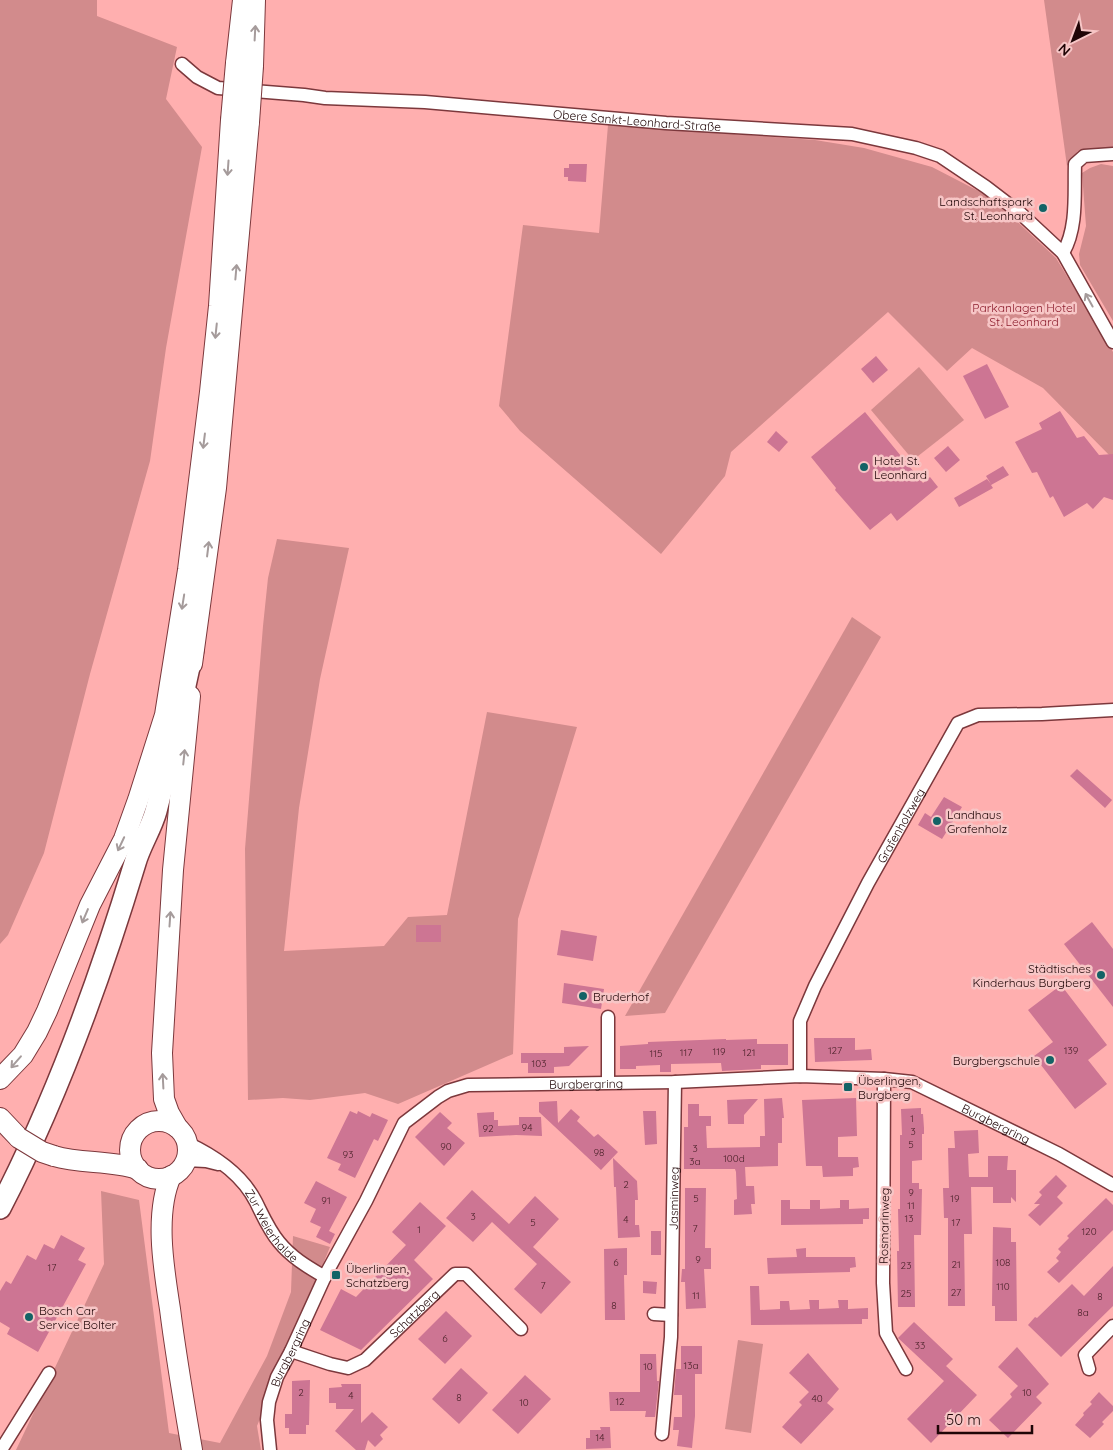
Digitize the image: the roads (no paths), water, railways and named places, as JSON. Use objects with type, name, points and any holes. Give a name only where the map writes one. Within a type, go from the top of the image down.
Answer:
[{"type":"highway","points":[[0,1208],[40,1125],[92,999],[136,861],[156,813],[193,649]]},
{"type":"highway","points":[[136,861],[143,812],[164,715]]},
{"type":"main road","points":[[0,1118],[10,1137],[54,1156],[85,1162],[114,1164],[157,1178],[171,1176],[180,1170],[183,1143],[168,1113],[164,1098],[162,1053],[173,870],[188,727],[193,649],[216,488],[244,64],[243,0]]},
{"type":"main road","points":[[244,64],[255,0]]},
{"type":"main road","points":[[0,1079],[23,1054],[37,1032],[47,1011],[87,913],[124,838],[138,800],[164,715],[188,570],[240,121]]},
{"type":"main road","points":[[183,1143],[165,1122],[151,1122],[139,1129],[132,1141],[131,1156],[144,1173],[157,1197],[162,1224],[164,1263],[172,1332],[192,1450]]},
{"type":"main road","points":[[85,1162],[132,1141]]},
{"type":"main road","points":[[162,1224],[166,1188],[171,1176]]},
{"type":"street","name":"Obere Sankt-Leonhard-Straße","points":[[182,64],[197,77],[218,88],[325,98],[425,102],[666,123],[852,134],[916,148],[940,156],[986,187],[1020,213],[1063,253],[1113,342]]},
{"type":"street","points":[[1063,253],[1070,241],[1073,225],[1075,164],[1084,156],[1113,154]]},
{"type":"street","name":"Grafenholzweg","points":[[800,1076],[800,1021],[815,986],[868,883],[958,723],[978,715],[1113,710]]},
{"type":"street","points":[[608,1017],[608,1082]]},
{"type":"street","name":"Burgbergring","points":[[270,1450],[267,1420],[269,1402],[277,1377],[325,1277],[366,1201],[404,1123],[425,1105],[448,1091],[468,1085],[675,1082],[800,1076],[912,1082],[1059,1154],[1113,1185]]},
{"type":"street","name":"Rosmarinweg","points":[[884,1079],[883,1283],[886,1333],[906,1369]]},
{"type":"street","name":"Jasminweg","points":[[662,1434],[671,1337],[675,1082]]},
{"type":"street","points":[[183,1143],[206,1161],[226,1166]]},
{"type":"street","name":"Zur Weierhalde","points":[[183,1143],[208,1153],[236,1175],[251,1193],[265,1222],[282,1246],[294,1258],[325,1277]]},
{"type":"street","name":"Schatzberg","points":[[291,1351],[348,1368],[365,1360],[455,1274],[466,1274],[521,1329]]},
{"type":"street","points":[[654,1314],[670,1315]]},
{"type":"street","points":[[1089,1369],[1085,1355],[1113,1326]]},
{"type":"street","points":[[1,1450],[48,1374]]},
{"type":"place","name":"Landschaftspark St. Leonhard","points":[[1043,208]]},
{"type":"place","name":"Hotel St. Leonhard","points":[[864,467]]},
{"type":"place","name":"Landhaus Grafenholz","points":[[937,821]]},
{"type":"place","name":"Städtisches Kinderhaus Burgberg","points":[[1101,975]]},
{"type":"place","name":"Bruderhof","points":[[583,996]]},
{"type":"place","name":"Burgbergschule","points":[[1050,1060]]},
{"type":"place","name":"Überlingen, Burgberg","points":[[848,1087]]},
{"type":"place","name":"Überlingen, Schatzberg","points":[[336,1275]]},
{"type":"place","name":"Bosch Car Service Bolter","points":[[29,1317]]},
{"type":"park label","name":"Parkanlagen Hotel St. Leonhard","points":[[1024,314]]}]
